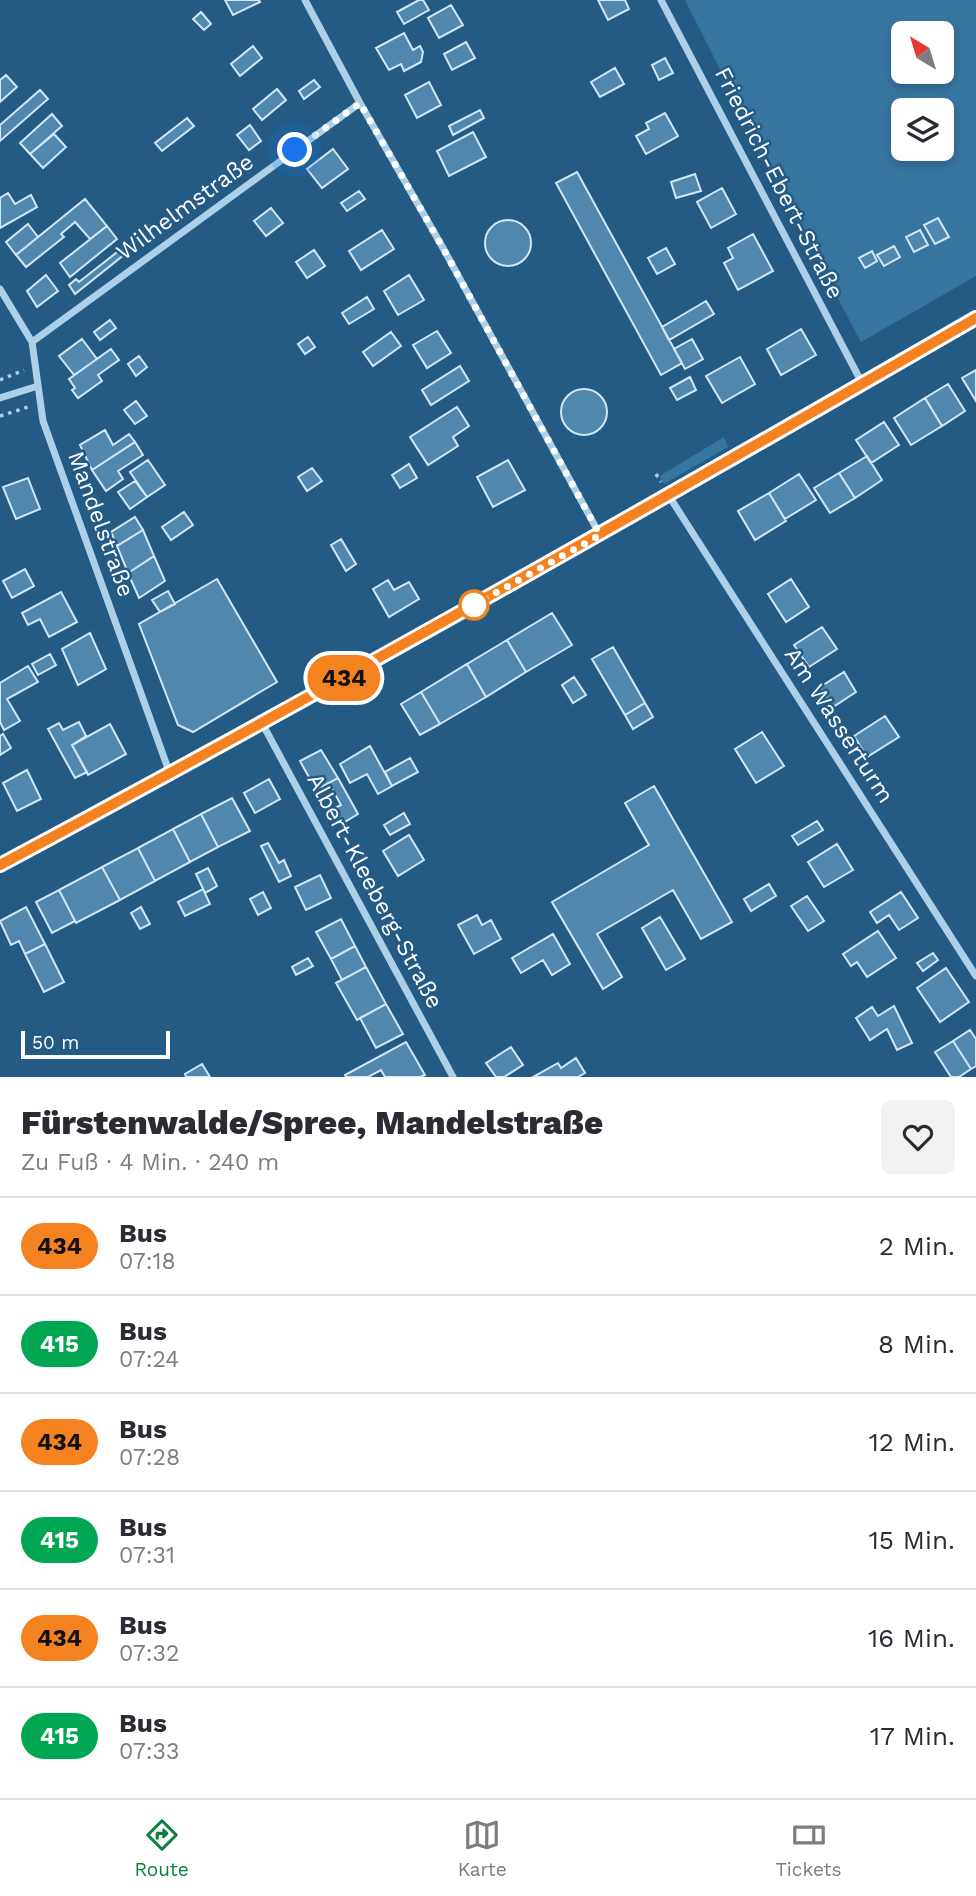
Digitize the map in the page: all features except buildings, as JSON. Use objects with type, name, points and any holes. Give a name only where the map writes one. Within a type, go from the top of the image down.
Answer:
[{"type":"street","points":[[305,0],[600,535]]},
{"type":"street","name":"Friedrich-Ebert-Straße","points":[[661,0],[862,383]]},
{"type":"street","name":"Wilhelmstraße","points":[[32,342],[360,103]]},
{"type":"street","name":"Mandelstraße","points":[[0,289],[32,342],[43,421],[170,774]]},
{"type":"street","points":[[0,865],[170,774],[600,535],[976,317]]},
{"type":"street","points":[[0,398],[38,386]]},
{"type":"street","name":"Am Wasserturm","points":[[669,496],[976,976]]},
{"type":"street","name":"Albert-Kleeberg-Straße","points":[[262,723],[453,1077]]},
{"type":"path","points":[[0,380],[35,366]]},
{"type":"path","points":[[0,416],[40,403]]},
{"type":"shaded area","points":[[685,0],[976,0],[976,276],[861,342]]},
{"type":"shaded area","points":[[724,437],[728,447],[664,484],[660,477],[663,474]]},
{"type":"bus line","name":"434","points":[[0,865],[192,762],[646,509],[976,318]]},
{"type":"route","points":[[295,150],[360,103],[443,248],[600,535],[474,605]]}]
